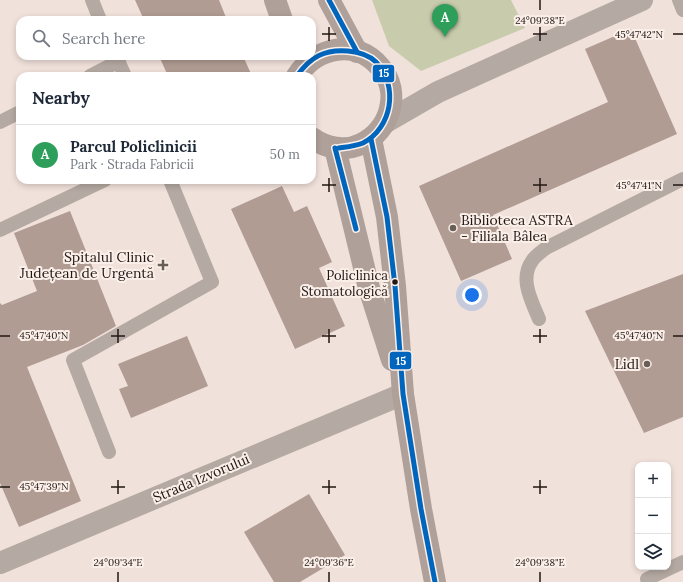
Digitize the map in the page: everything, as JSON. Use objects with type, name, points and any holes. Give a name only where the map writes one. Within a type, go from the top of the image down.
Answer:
[{"type":"main road","points":[[275,0],[281,16]]},
{"type":"main road","points":[[329,0],[357,52]]},
{"type":"main road","points":[[316,56],[330,51],[344,49],[357,52],[370,58],[380,67],[388,79],[391,92],[391,108],[386,122],[371,139],[360,145],[348,148],[335,148],[320,144],[316,141]]},
{"type":"main road","points":[[293,60],[296,72]]},
{"type":"main road","points":[[300,72],[305,64],[310,60]]},
{"type":"main road","points":[[371,139],[387,217],[395,286],[403,394],[421,509],[435,582]]},
{"type":"main road","points":[[335,148],[369,288],[403,394]]},
{"type":"street","points":[[386,122],[438,92],[642,0]]},
{"type":"street","points":[[391,92],[438,92]]},
{"type":"street","name":"Strada Izvorului","points":[[0,563],[403,394]]},
{"type":"lane","points":[[92,0],[98,16]]},
{"type":"lane","points":[[679,0],[683,10]]},
{"type":"lane","points":[[97,72],[116,60]]},
{"type":"lane","points":[[118,60],[123,72]]},
{"type":"lane","points":[[0,122],[16,114]]},
{"type":"lane","points":[[539,319],[529,294],[526,279],[531,262],[546,248],[683,179]]},
{"type":"lane","points":[[0,230],[97,184]]},
{"type":"lane","points":[[109,452],[73,360],[212,282],[172,184]]},
{"type":"lane","points":[[647,579],[683,562]]},
{"type":"green space","points":[[372,0],[511,0],[525,28],[421,71],[389,46]]},
{"type":"building","points":[[135,0],[219,0],[225,16],[142,16]]},
{"type":"building","points":[[631,29],[677,134],[493,215],[512,259],[461,281],[419,186],[608,102],[585,49]]},
{"type":"building","points":[[161,60],[245,60],[250,72],[166,72]]},
{"type":"building","points":[[282,186],[294,212],[307,206],[332,262],[319,268],[345,326],[295,349],[231,209]]},
{"type":"building","points":[[70,211],[116,326],[83,345],[27,367],[81,501],[19,527],[0,483],[0,303],[2,305],[37,291],[14,233]]},
{"type":"building","name":"Lidl","points":[[683,274],[683,417],[644,433],[585,311]]},
{"type":"building","points":[[187,336],[208,386],[131,418],[119,389],[128,386],[118,364]]},
{"type":"building","points":[[309,494],[345,555],[300,582],[274,582],[244,532]]},
{"type":"transit line","name":"15","points":[[329,0],[357,52]]},
{"type":"transit line","name":"15","points":[[316,58],[332,51],[356,52],[367,56],[376,62],[388,83],[390,94],[389,106],[386,117],[380,127],[373,136],[363,143],[339,148]]},
{"type":"transit line","name":"15","points":[[300,72],[312,60]]},
{"type":"transit line","name":"15","points":[[371,139],[387,217],[395,286],[403,394],[421,509],[435,582]]},
{"type":"transit line","name":"15","points":[[335,148],[356,229]]},
{"type":"place","name":"Parcul Policlinicii","points":[[445,37]]},
{"type":"place","name":"Biblioteca ASTRA - Filiala Bâlea","points":[[453,228]]},
{"type":"place","name":"Spitalul Clinic Județean de Urgentă","points":[[163,265]]},
{"type":"place","name":"Policlinica Stomatologică","points":[[395,282]]},
{"type":"place","name":"Lidl","points":[[647,364]]}]
